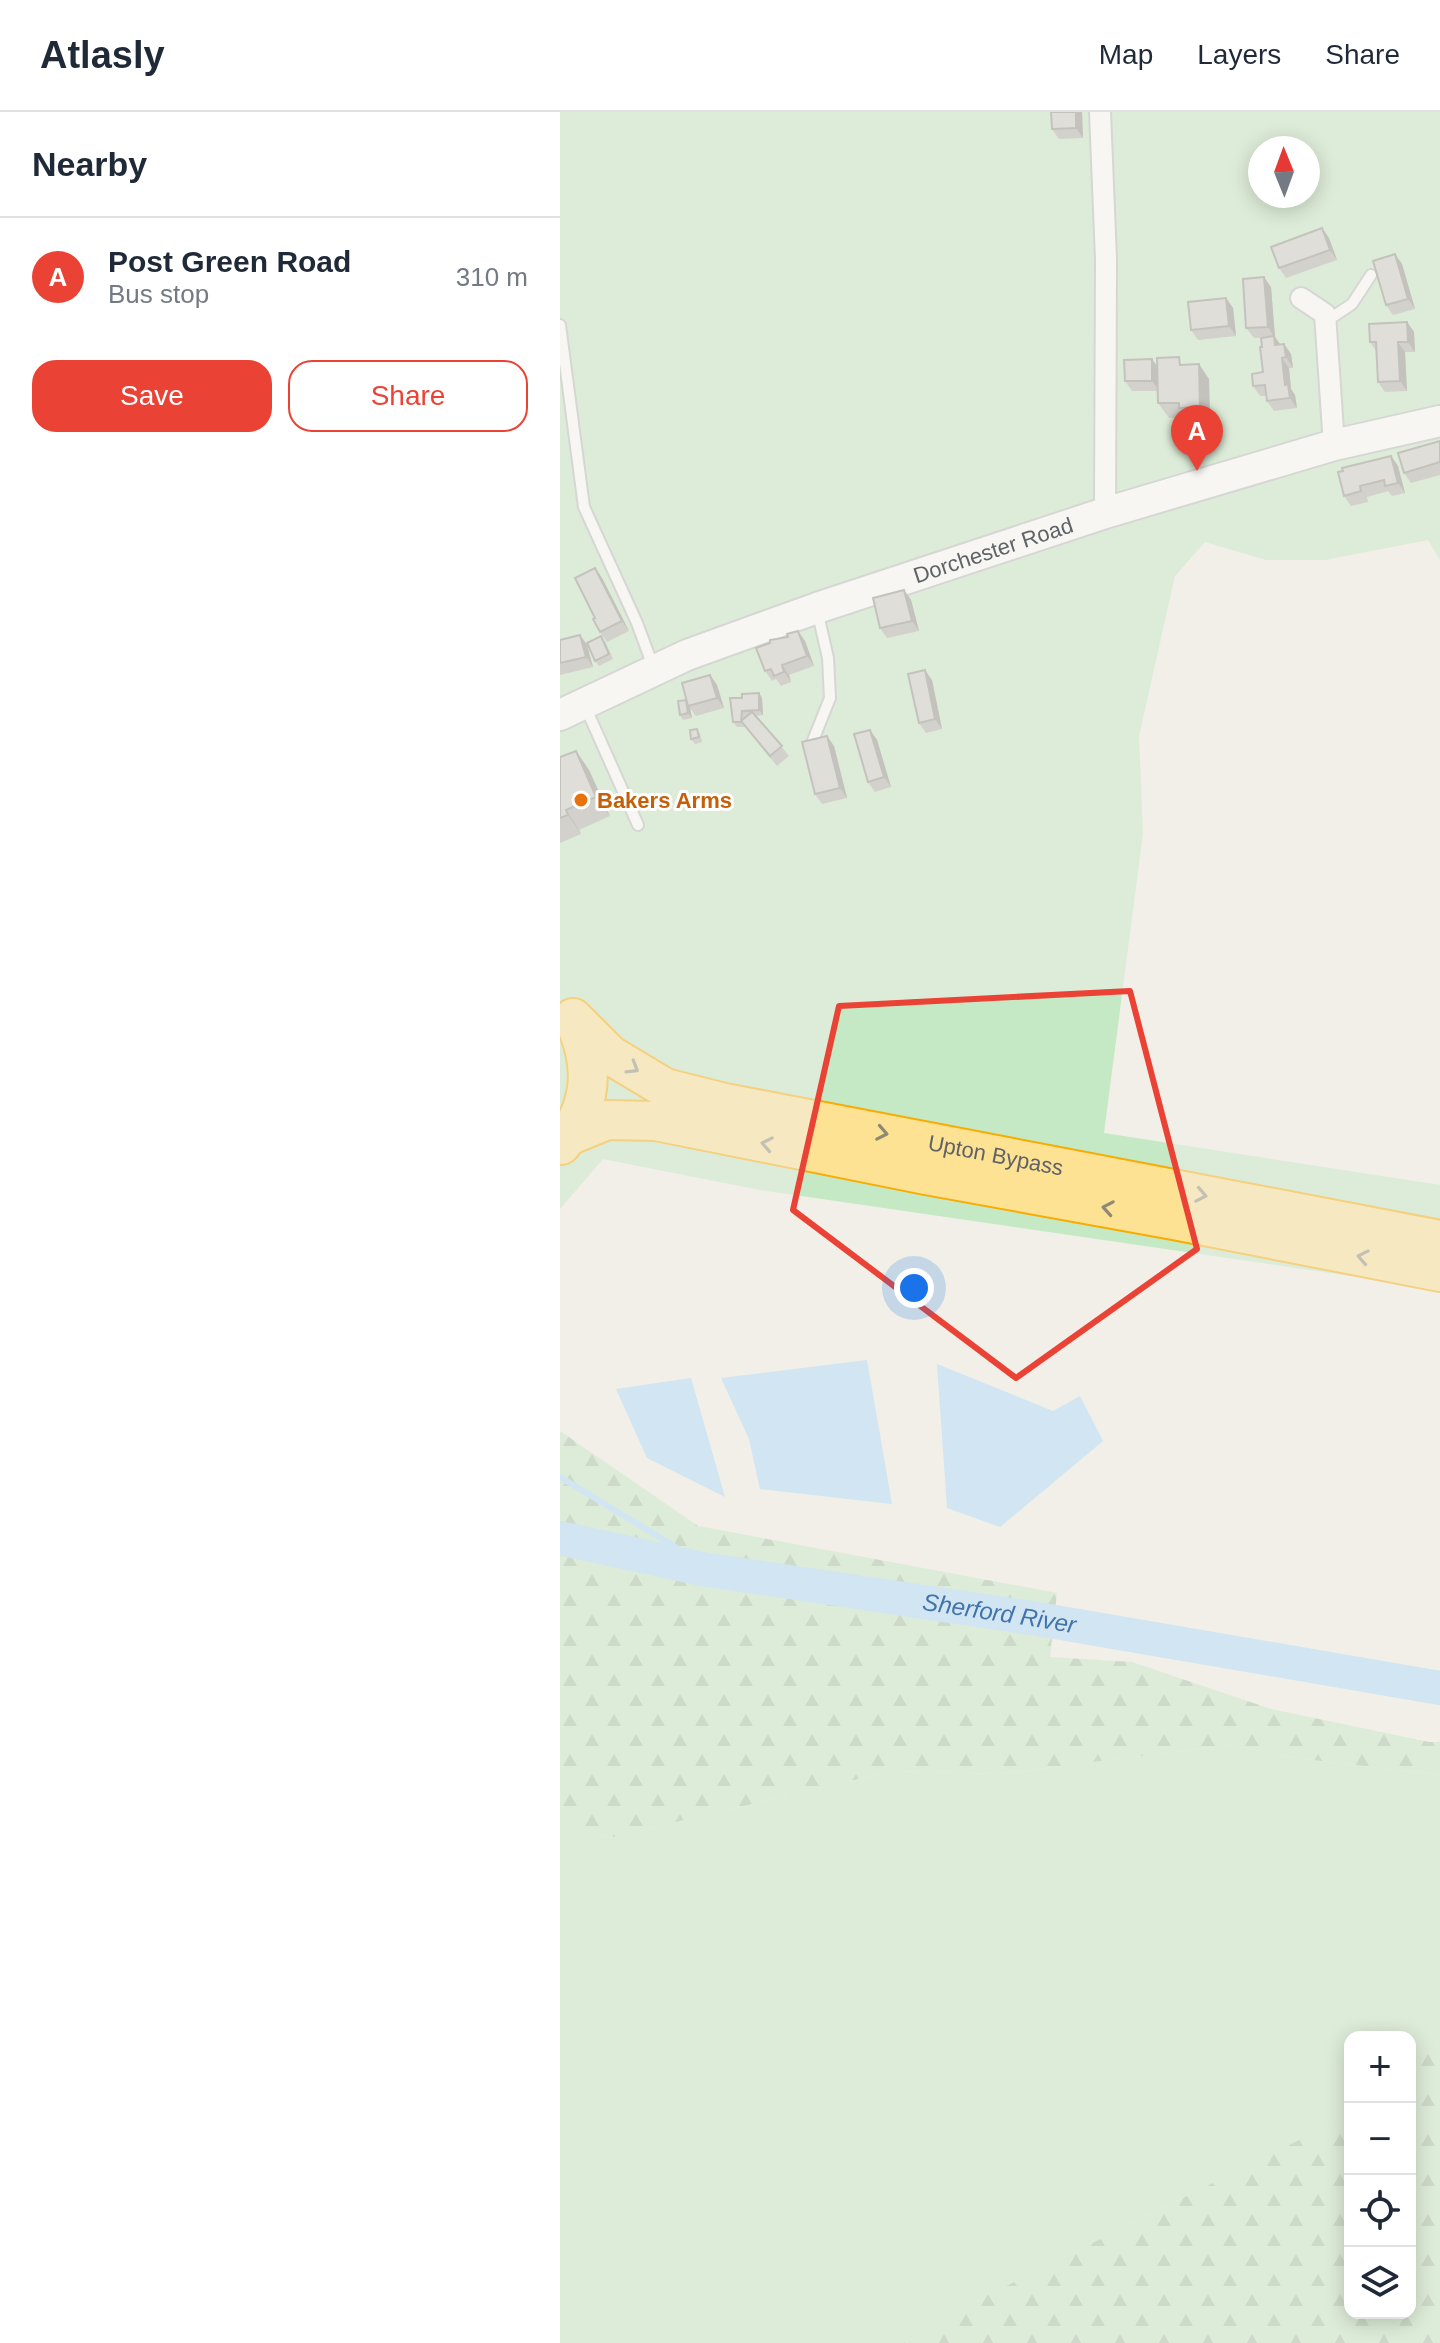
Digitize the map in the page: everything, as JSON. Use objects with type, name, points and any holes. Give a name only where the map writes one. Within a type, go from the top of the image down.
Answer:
[{"type":"highway","points":[[564,1141],[584,1103],[588,1066],[584,1041],[566,1010]]},
{"type":"highway","name":"Upton Bypass","points":[[566,1010],[610,1055],[665,1088],[725,1103],[1440,1240]]},
{"type":"highway","name":"Upton Bypass","points":[[564,1141],[607,1120],[656,1121],[911,1173],[1440,1272]]},
{"type":"main road","name":"Dorchester Road","points":[[572,710],[687,655],[817,608],[1105,513],[1334,445],[1440,421]]},
{"type":"street","points":[[1100,112],[1106,259],[1105,513]]},
{"type":"street","points":[[1301,298],[1325,314],[1334,445]]},
{"type":"lane","points":[[1325,322],[1352,304],[1371,275]]},
{"type":"lane","points":[[560,325],[584,507],[656,671]]},
{"type":"lane","points":[[812,743],[830,698],[828,658],[817,608]]},
{"type":"lane","points":[[572,710],[638,825]]},
{"type":"highlighted area","points":[[1130,991],[1197,1249],[1016,1378],[793,1210],[839,1006]]},
{"type":"green space","points":[[560,112],[1440,112],[1440,560],[1428,540],[1325,560],[1266,560],[1205,542],[1175,576],[1139,736],[1143,833],[1104,1133],[1440,1185],[1440,1289],[760,1190],[603,1159],[560,1209]]},
{"type":"green space","points":[[560,1431],[698,1526],[1057,1593],[1050,1657],[1132,1662],[1271,1709],[1440,1742],[1440,1775],[1296,1758],[1229,1745],[997,1774],[892,1771],[609,1838],[560,1823]]},
{"type":"green space","points":[[1229,1745],[1296,1758],[1440,1775],[1440,2044],[1416,2062],[1416,2031],[1344,2031],[1344,2112],[1319,2130],[980,2299],[903,2343],[560,2343],[560,1823],[609,1838],[892,1771],[997,1774]]},
{"type":"green space","points":[[1440,2044],[1440,2343],[903,2343],[980,2299],[1319,2130],[1344,2112],[1344,2319],[1416,2319],[1416,2062]]},
{"type":"water","points":[[867,1360],[892,1504],[760,1489],[749,1439],[721,1378]]},
{"type":"water","points":[[937,1364],[1053,1411],[1080,1396],[1103,1441],[1000,1527],[947,1508]]},
{"type":"water","points":[[691,1378],[725,1497],[647,1458],[616,1389]]},
{"type":"building","points":[[1051,112],[1076,112],[1076,128],[1052,129]]},
{"type":"building","points":[[1322,228],[1330,250],[1279,268],[1271,247]]},
{"type":"building","points":[[1395,254],[1408,299],[1386,305],[1373,261]]},
{"type":"building","points":[[1264,277],[1268,327],[1246,328],[1243,279]]},
{"type":"building","points":[[1226,298],[1229,326],[1191,330],[1188,302]]},
{"type":"building","points":[[1407,322],[1408,342],[1398,342],[1400,381],[1378,382],[1376,342],[1370,342],[1369,324]]},
{"type":"building","points":[[1274,336],[1275,345],[1284,344],[1285,385],[1288,384],[1290,398],[1267,401],[1265,385],[1253,386],[1252,374],[1263,372],[1261,338]]},
{"type":"building","points":[[1179,357],[1180,365],[1199,364],[1200,407],[1179,408],[1179,403],[1158,403],[1157,358]]},
{"type":"building","points":[[1152,359],[1152,381],[1125,381],[1124,360]]},
{"type":"building","points":[[1440,441],[1440,462],[1404,473],[1398,453]]},
{"type":"building","points":[[1391,456],[1398,483],[1385,486],[1384,480],[1360,486],[1361,491],[1344,496],[1338,472],[1343,471],[1342,468]]},
{"type":"building","points":[[595,568],[622,621],[600,632],[575,578]]},
{"type":"building","points":[[904,590],[912,621],[880,628],[873,598]]},
{"type":"building","points":[[798,631],[807,656],[782,665],[784,672],[774,676],[771,669],[765,671],[756,648]]},
{"type":"building","points":[[580,635],[586,657],[560,663],[560,640]]},
{"type":"building","points":[[601,636],[609,654],[595,661],[587,643]]},
{"type":"building","points":[[925,670],[935,719],[919,723],[908,674]]},
{"type":"building","points":[[710,675],[717,698],[688,706],[682,683]]},
{"type":"building","points":[[759,693],[759,710],[742,711],[741,722],[733,722],[730,698]]},
{"type":"building","points":[[686,700],[688,713],[680,715],[678,701]]},
{"type":"building","points":[[752,712],[782,746],[770,756],[741,721]]},
{"type":"building","points":[[697,729],[699,737],[691,739],[690,730]]},
{"type":"building","points":[[870,730],[884,777],[868,782],[854,734]]},
{"type":"building","points":[[827,736],[840,788],[815,794],[802,742]]},
{"type":"building","points":[[576,751],[596,797],[566,810],[568,815],[560,818],[560,757]]},
{"type":"waterway","points":[[560,1477],[674,1546],[702,1569]]},
{"type":"waterway","name":"Sherford River","points":[[560,1538],[702,1569],[1038,1619],[1440,1688]]},
{"type":"place","name":"Post Green Road","points":[[1197,471]]},
{"type":"place","name":"Bakers Arms","points":[[581,800]]}]
